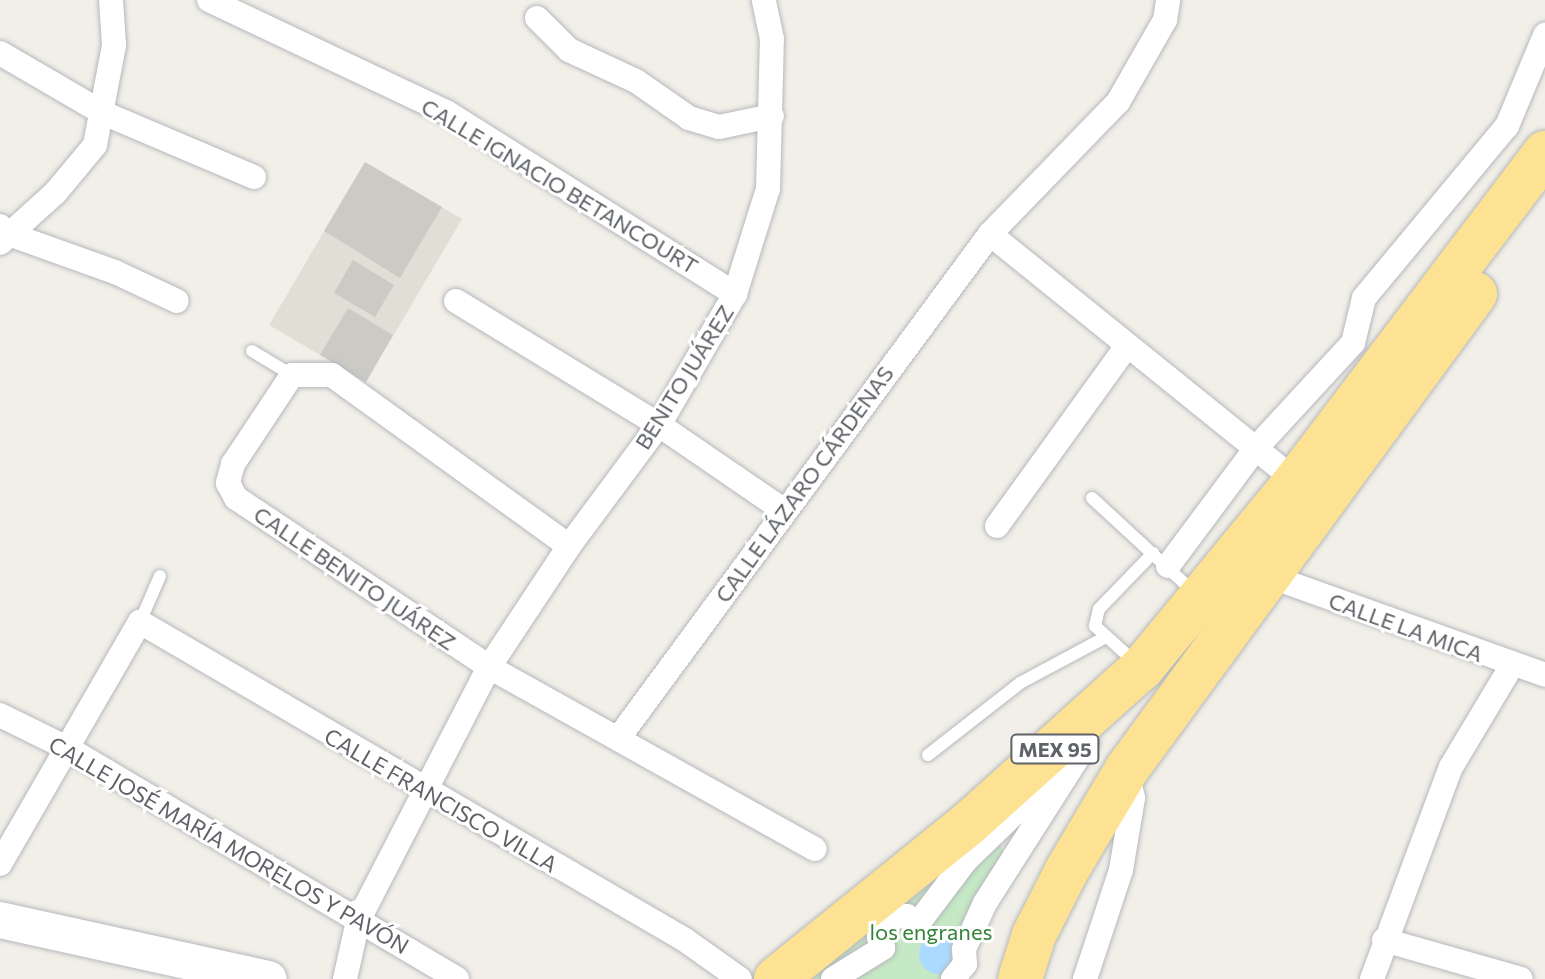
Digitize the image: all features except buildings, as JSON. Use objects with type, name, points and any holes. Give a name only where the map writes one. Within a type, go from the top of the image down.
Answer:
[{"type":"highway","name":"MEX 95","points":[[776,979],[968,824],[1142,668],[1296,481],[1545,153]]},
{"type":"highway","name":"MEX 95","points":[[1020,979],[1040,922],[1127,769],[1545,199]]},
{"type":"street","points":[[2,234],[56,192],[95,145],[114,45],[111,0]]},
{"type":"street","name":"CALLE IGNACIO BETANCOURT","points":[[209,0],[446,112],[735,294]]},
{"type":"street","name":"BENITO JUÁREZ","points":[[345,979],[358,921],[489,667],[569,546],[659,425],[735,294],[768,189],[772,39],[764,0]]},
{"type":"street","name":"CALLE LÁZARO CÁRDENAS","points":[[620,736],[783,510],[990,234],[1118,102],[1165,20],[1168,0]]},
{"type":"street","points":[[537,18],[569,50],[636,81],[689,118],[719,127],[772,116]]},
{"type":"street","points":[[1160,560],[1256,448],[1353,343],[1364,298],[1507,126],[1545,35]]},
{"type":"street","points":[[0,53],[103,113],[254,177]]},
{"type":"street","points":[[2,234],[115,272],[177,301]]},
{"type":"street","points":[[990,234],[1296,481]]},
{"type":"street","points":[[456,301],[659,425],[783,510]]},
{"type":"street","points":[[997,526],[1127,346]]},
{"type":"street","points":[[292,375],[332,375],[360,391],[569,546]]},
{"type":"street","name":"CALLE BENITO JUÁREZ","points":[[292,375],[233,464],[228,483],[236,498],[489,667]]},
{"type":"street","name":"CALLE LA MICA","points":[[1269,576],[1545,675]]},
{"type":"street","points":[[0,864],[140,622]]},
{"type":"street","name":"CALLE FRANCISCO VILLA","points":[[140,622],[426,793],[685,940],[740,979]]},
{"type":"street","points":[[1372,979],[1451,767],[1512,665]]},
{"type":"street","points":[[489,667],[620,736],[815,849]]},
{"type":"street","name":"CALLE JOSÉ MARÍA MORELOS Y PAVÓN","points":[[0,715],[67,748],[457,979]]},
{"type":"street","points":[[833,979],[883,948],[879,937],[892,917],[907,916],[917,925],[966,860],[1087,743],[985,903],[964,949],[965,964],[953,979]]},
{"type":"street","points":[[1085,979],[1121,870],[1133,798],[1127,769]]},
{"type":"street","points":[[0,920],[269,979]]},
{"type":"street","points":[[1384,940],[1521,979]]},
{"type":"lane","points":[[252,351],[292,375]]},
{"type":"lane","points":[[1092,498],[1201,599]]},
{"type":"lane","points":[[1142,668],[1104,638],[1095,626],[1099,609],[1160,560]]},
{"type":"lane","points":[[140,622],[160,576]]},
{"type":"lane","points":[[928,755],[1020,683],[1104,638]]},
{"type":"shaded area","points":[[365,162],[462,219],[366,382],[269,325]]},
{"type":"green space","name":"los engranes","points":[[1000,844],[1010,869],[966,979],[788,979],[963,847]]},
{"type":"water","points":[[939,934],[953,940],[959,954],[953,968],[939,974],[925,968],[919,954],[925,940]]}]
